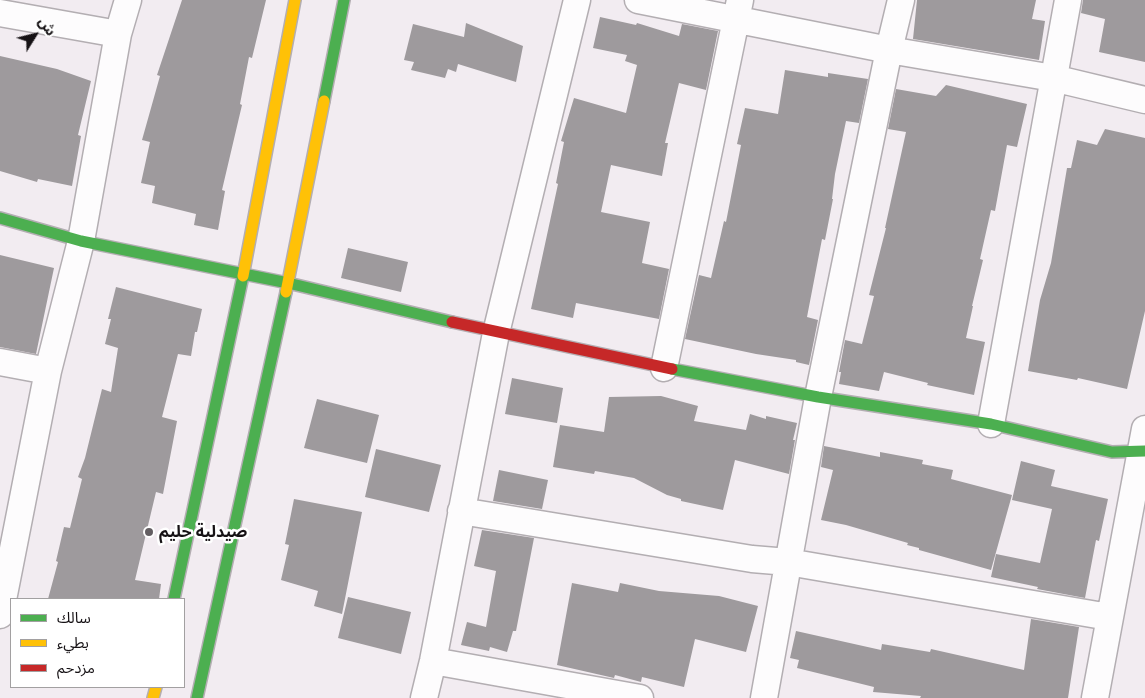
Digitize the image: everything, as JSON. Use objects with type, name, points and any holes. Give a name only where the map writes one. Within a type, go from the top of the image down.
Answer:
[{"type":"street","points":[[0,615],[48,371],[81,241],[118,34],[128,0]]},
{"type":"street","points":[[174,598],[244,274],[295,0]]},
{"type":"street","points":[[198,698],[288,283],[344,0]]},
{"type":"street","points":[[424,698],[496,333],[577,0]]},
{"type":"street","points":[[638,0],[738,10],[889,50],[1054,78],[1145,100]]},
{"type":"street","points":[[764,698],[818,397],[889,50],[901,0]]},
{"type":"street","points":[[991,424],[1068,0]]},
{"type":"street","points":[[664,368],[738,10]]},
{"type":"street","points":[[0,13],[118,34]]},
{"type":"street","points":[[0,218],[81,241],[288,283],[496,333],[664,368],[818,397],[991,424],[1112,452],[1143,444],[1095,698]]},
{"type":"street","points":[[0,362],[48,371]]},
{"type":"street","points":[[461,511],[752,559],[788,562],[1109,617]]},
{"type":"street","points":[[433,660],[640,698]]},
{"type":"building","points":[[182,0],[266,0],[252,58],[249,57],[240,104],[242,105],[222,190],[225,191],[218,230],[194,225],[196,214],[152,203],[155,186],[141,183],[150,142],[142,140],[160,76],[157,75]]},
{"type":"building","points":[[917,0],[1036,0],[1032,19],[1045,21],[1039,60],[913,39]]},
{"type":"building","points":[[1083,0],[1145,0],[1145,62],[1099,52],[1105,19],[1081,13]]},
{"type":"building","points":[[600,17],[636,25],[637,23],[679,36],[682,24],[718,31],[706,90],[679,83],[665,143],[668,143],[662,176],[611,165],[601,212],[650,222],[642,263],[669,269],[659,319],[576,303],[573,318],[531,309],[558,184],[556,183],[564,142],[561,141],[574,98],[626,113],[637,65],[625,61],[627,55],[593,48]]},
{"type":"building","points":[[466,23],[523,46],[516,82],[458,64],[456,72],[448,69],[445,78],[411,70],[414,62],[404,60],[413,24],[464,37]]},
{"type":"building","points":[[0,56],[57,69],[91,81],[78,135],[81,136],[72,186],[38,179],[37,182],[0,171]]},
{"type":"building","points":[[785,70],[828,77],[828,73],[868,79],[859,123],[846,121],[835,174],[833,199],[825,240],[822,239],[807,317],[818,320],[809,365],[796,362],[796,360],[756,354],[685,339],[699,275],[711,278],[724,221],[726,222],[741,145],[737,144],[745,108],[778,114]]},
{"type":"building","points":[[946,85],[1027,104],[1017,147],[1007,145],[995,211],[991,210],[980,259],[983,260],[966,338],[985,342],[974,395],[927,385],[928,383],[884,372],[879,391],[839,384],[841,372],[839,372],[845,340],[862,344],[874,296],[869,295],[886,228],[906,132],[888,129],[896,89],[936,96]]},
{"type":"building","points":[[1105,129],[1145,138],[1145,311],[1127,389],[1078,378],[1077,380],[1028,371],[1040,300],[1051,263],[1067,168],[1071,168],[1077,140],[1097,145]]},
{"type":"building","points":[[348,248],[408,262],[401,292],[341,278]]},
{"type":"building","points":[[0,255],[54,268],[36,354],[0,347]]},
{"type":"building","points":[[116,287],[202,309],[197,332],[195,332],[191,356],[178,354],[162,417],[177,421],[163,494],[156,492],[135,580],[161,584],[159,598],[48,598],[58,562],[56,561],[64,527],[70,528],[82,479],[78,477],[85,458],[102,389],[111,392],[118,348],[105,344],[111,319],[108,319]]},
{"type":"building","points":[[512,378],[563,388],[557,423],[505,414]]},
{"type":"building","points":[[661,396],[698,406],[694,421],[746,430],[750,414],[766,419],[766,416],[797,423],[789,474],[735,460],[723,510],[681,501],[681,499],[667,495],[634,478],[595,471],[594,474],[553,467],[560,425],[604,432],[609,397]]},
{"type":"building","points":[[317,399],[379,415],[367,463],[304,448]]},
{"type":"building","points":[[824,446],[880,457],[880,452],[923,460],[922,464],[953,470],[951,479],[1012,495],[991,570],[919,550],[919,548],[907,545],[908,543],[846,525],[821,520],[833,470],[821,467]]},
{"type":"building","points":[[376,449],[441,465],[429,512],[365,497]]},
{"type":"building","points":[[1021,461],[1055,470],[1051,486],[1108,499],[1099,541],[1096,540],[1085,598],[1037,589],[1038,587],[991,577],[996,554],[1040,563],[1052,509],[1012,500]]},
{"type":"building","points":[[499,470],[548,480],[542,509],[493,501]]},
{"type":"building","points":[[294,499],[362,512],[342,614],[314,606],[318,591],[281,580],[289,545],[285,544]]},
{"type":"building","points":[[482,530],[534,538],[516,631],[513,631],[507,652],[490,647],[489,651],[461,645],[467,622],[486,627],[496,571],[474,566]]},
{"type":"building","points":[[572,583],[618,592],[620,583],[659,591],[719,596],[758,606],[746,652],[695,639],[684,687],[642,677],[641,682],[615,675],[614,678],[557,665]]},
{"type":"building","points":[[348,597],[411,612],[401,654],[338,638]]},
{"type":"building","points":[[1031,619],[1079,627],[1068,698],[920,698],[921,696],[873,692],[874,687],[797,668],[799,660],[790,658],[796,631],[881,650],[882,644],[930,652],[931,649],[1024,670]]},
{"type":"traffic: fast","points":[[324,101],[344,0]]},
{"type":"traffic: fast","points":[[0,218],[81,241],[288,283],[452,322]]},
{"type":"traffic: fast","points":[[174,598],[243,276]]},
{"type":"traffic: fast","points":[[197,698],[286,292]]},
{"type":"traffic: fast","points":[[672,369],[818,397],[991,424],[1112,452],[1145,451]]},
{"type":"traffic: slow","points":[[243,276],[295,0]]},
{"type":"traffic: slow","points":[[286,292],[324,101]]},
{"type":"traffic: slow","points":[[153,698],[156,688]]},
{"type":"traffic: jam","points":[[452,322],[672,369]]},
{"type":"place","name":"صيدلية حليم","points":[[149,532]]}]
